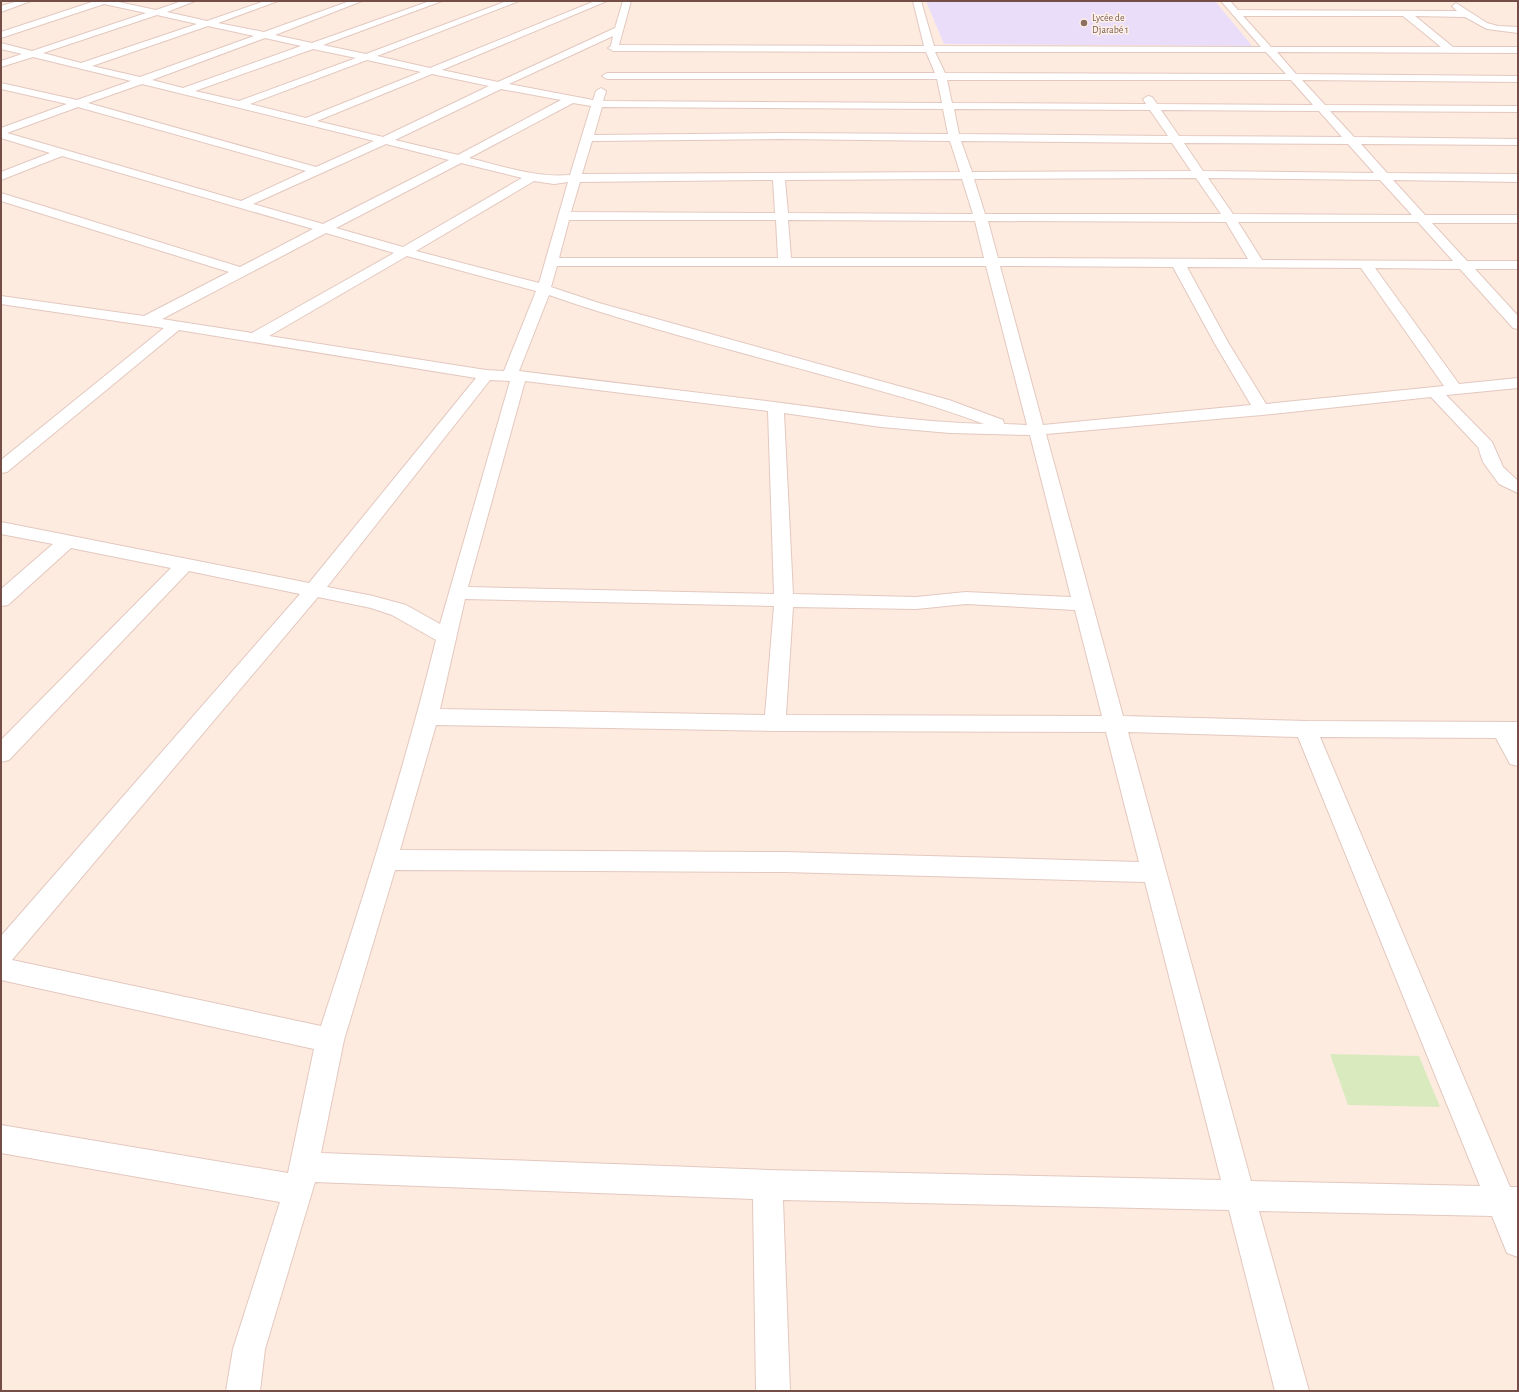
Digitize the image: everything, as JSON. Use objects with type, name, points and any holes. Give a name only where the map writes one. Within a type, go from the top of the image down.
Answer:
[{"type":"street","points":[[1,9],[27,1]]},
{"type":"street","points":[[1,35],[106,1],[155,13],[312,46],[368,56],[498,86],[595,104],[783,97],[948,107],[1322,107],[1518,109]]},
{"type":"street","points":[[1,64],[191,1]]},
{"type":"street","points":[[81,66],[274,1]]},
{"type":"street","points":[[1,132],[141,79],[358,1]]},
{"type":"street","points":[[184,90],[438,1]]},
{"type":"street","points":[[239,105],[515,1]]},
{"type":"street","points":[[305,122],[603,1]]},
{"type":"street","points":[[243,1391],[249,1349],[302,1178],[330,1040],[386,860],[428,717],[457,593],[514,376],[544,289],[576,178],[595,104],[607,76],[613,48],[627,1]]},
{"type":"street","points":[[917,1],[930,50],[941,77],[954,139],[980,216],[992,262],[1026,430],[1084,604],[1292,1391]]},
{"type":"street","points":[[1226,1],[1518,325]]},
{"type":"street","points":[[1448,1],[1483,25],[1491,28],[1518,30]]},
{"type":"street","points":[[1236,13],[1466,14]]},
{"type":"street","points":[[1406,14],[1452,50]]},
{"type":"street","points":[[243,204],[386,140],[618,30]]},
{"type":"street","points":[[1,46],[141,79],[305,122],[461,158],[532,177],[554,180],[576,178],[967,174],[1198,174],[1518,178]]},
{"type":"street","points":[[613,48],[782,56],[930,50],[1518,50]]},
{"type":"street","points":[[1098,50],[1116,77]]},
{"type":"street","points":[[1466,50],[1478,60]]},
{"type":"street","points":[[779,136],[786,76],[782,56]]},
{"type":"street","points":[[1490,69],[1518,91]]},
{"type":"street","points":[[607,76],[1294,77],[1518,79]]},
{"type":"street","points":[[1134,77],[1198,174],[1229,217],[1257,263]]},
{"type":"street","points":[[1,86],[75,104],[318,171]]},
{"type":"street","points":[[146,321],[570,100]]},
{"type":"street","points":[[1,135],[327,228],[405,252],[544,289],[594,306],[943,403],[1026,430]]},
{"type":"street","points":[[587,138],[779,136],[954,139],[1518,142]]},
{"type":"street","points":[[1,176],[62,152]]},
{"type":"street","points":[[780,176],[781,216],[785,262]]},
{"type":"street","points":[[254,338],[405,252],[532,177]]},
{"type":"street","points":[[1,197],[242,272]]},
{"type":"street","points":[[564,216],[980,216],[1518,219]]},
{"type":"street","points":[[552,262],[1364,263],[1518,265]]},
{"type":"street","points":[[1178,263],[1222,344],[1262,410]]},
{"type":"street","points":[[1364,263],[1454,389]]},
{"type":"street","points":[[1,300],[176,325],[486,375],[514,376],[776,407],[881,422],[950,428],[1026,430],[1262,410],[1518,383]]},
{"type":"street","points":[[1,468],[176,325]]},
{"type":"street","points":[[1,954],[314,590],[486,375]]},
{"type":"street","points":[[1434,391],[1486,446],[1491,462],[1496,470],[1506,480],[1518,488]]},
{"type":"street","points":[[776,407],[784,601],[776,723]]},
{"type":"street","points":[[1,528],[374,602],[399,610],[447,637]]},
{"type":"street","points":[[1,600],[66,542]]},
{"type":"street","points":[[1,754],[185,565]]},
{"type":"street","points":[[457,593],[916,603],[966,598],[1084,604]]},
{"type":"street","points":[[428,717],[776,723],[1115,724],[1306,729],[1510,730],[1518,758]]},
{"type":"street","points":[[1306,729],[1509,1202],[1518,1242]]},
{"type":"street","points":[[386,860],[785,862],[1155,872]]},
{"type":"street","points":[[1,968],[330,1040]]},
{"type":"street","points":[[1,1139],[302,1178],[768,1184],[1509,1202]]},
{"type":"street","points":[[768,1184],[773,1391]]},
{"type":"shaded area","name":"Lycée de Djarabé 1","points":[[926,1],[1215,1],[1252,46],[944,44]]},
{"type":"green space","points":[[1330,1054],[1419,1056],[1440,1107],[1348,1105]]},
{"type":"place","name":"Lycée de Djarabé 1","points":[[1084,23]]}]
